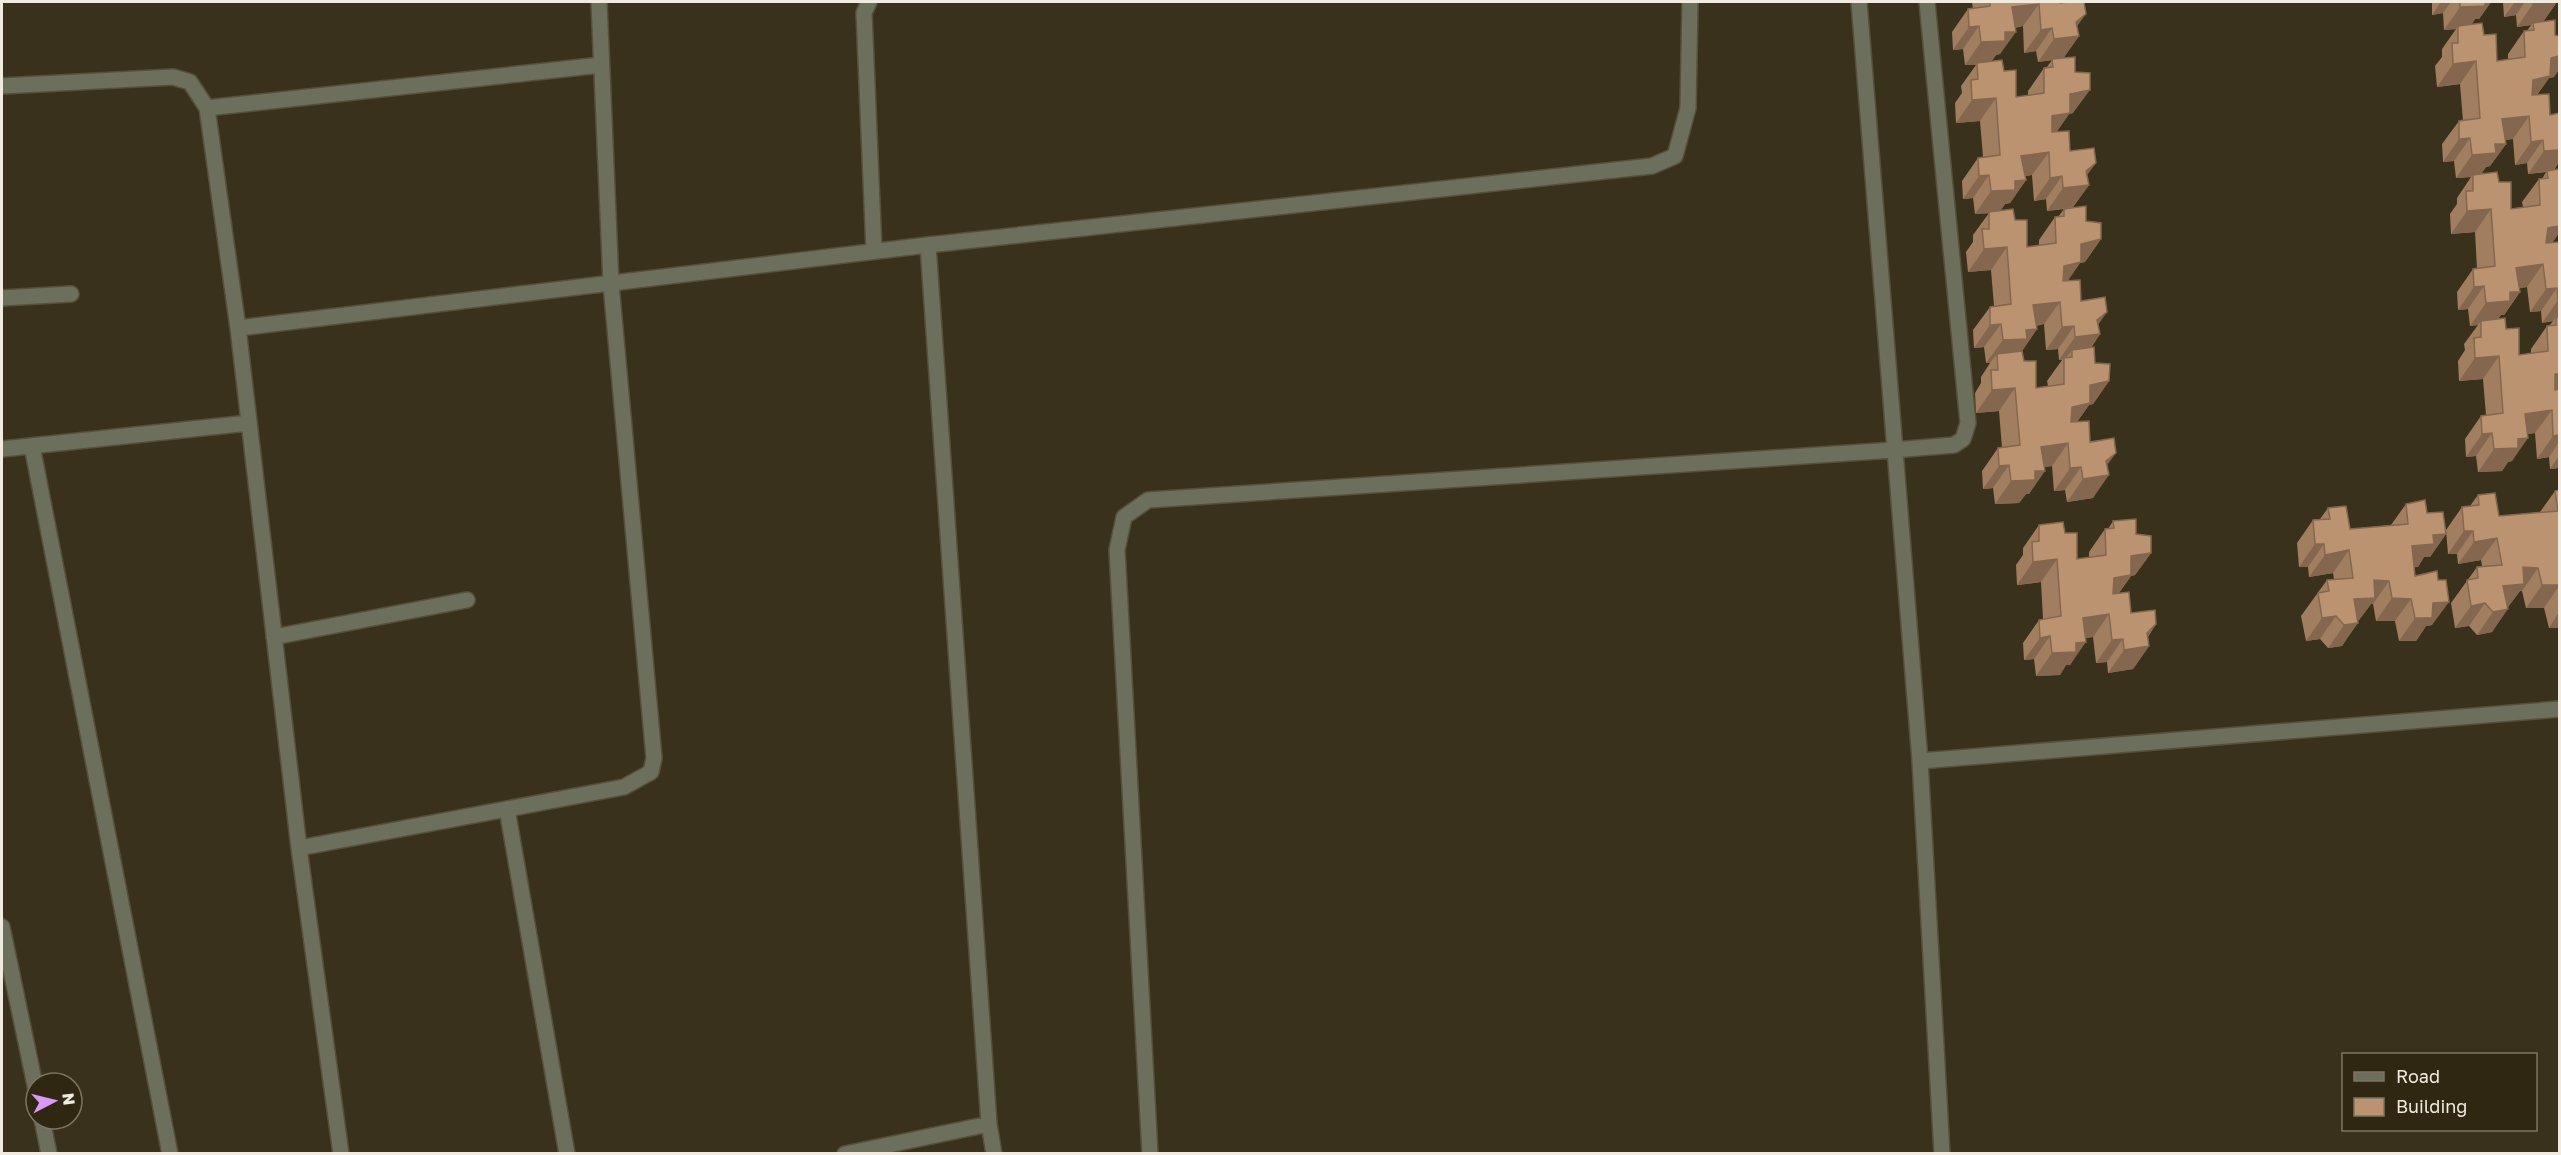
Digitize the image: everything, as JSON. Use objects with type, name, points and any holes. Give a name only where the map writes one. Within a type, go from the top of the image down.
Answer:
[{"type":"street","points":[[299,848],[624,787],[651,772],[654,758],[611,284],[599,2]]},
{"type":"street","points":[[869,2],[864,13],[874,252]]},
{"type":"street","points":[[238,328],[928,245],[1652,166],[1675,156],[1688,108],[1690,2]]},
{"type":"street","points":[[1859,2],[1920,761],[1942,1154]]},
{"type":"street","points":[[1150,1154],[1117,550],[1124,517],[1148,500],[1954,445],[1963,439],[1968,423],[1927,2]]},
{"type":"street","points":[[207,108],[601,65]]},
{"type":"street","points":[[2,86],[173,77],[190,82],[207,108],[238,328],[299,848],[342,1154]]},
{"type":"street","points":[[928,245],[989,1124],[994,1154]]},
{"type":"street","points":[[2,298],[71,294]]},
{"type":"street","points":[[2,449],[249,423]]},
{"type":"street","points":[[32,446],[170,1154]]},
{"type":"street","points":[[274,637],[467,600]]},
{"type":"street","points":[[1920,761],[2559,709]]},
{"type":"street","points":[[507,809],[567,1154]]},
{"type":"street","points":[[2,927],[32,1071]]},
{"type":"street","points":[[845,1154],[989,1124]]},
{"type":"street","points":[[44,1131],[49,1154]]},
{"type":"building","points":[[1990,2],[2084,2],[2086,14],[2076,22],[2079,36],[2054,39],[2052,28],[2041,30],[2039,4],[2012,7],[2016,32],[2005,32],[2005,41],[1981,42],[1979,26],[1969,27],[1968,9],[1990,6]]},
{"type":"building","points":[[2460,2],[2485,2],[2485,6],[2460,7]]},
{"type":"building","points":[[2555,20],[2555,35],[2559,36],[2559,56],[2551,58],[2550,76],[2533,80],[2532,95],[2549,94],[2550,115],[2559,113],[2559,150],[2544,151],[2543,140],[2531,142],[2529,116],[2502,119],[2506,144],[2495,144],[2496,153],[2472,155],[2470,138],[2459,139],[2459,121],[2480,118],[2476,61],[2453,64],[2452,43],[2458,43],[2458,26],[2482,23],[2484,35],[2496,34],[2497,61],[2525,57],[2524,31],[2534,30],[2533,23]]},
{"type":"building","points":[[2075,57],[2075,72],[2090,73],[2090,90],[2070,94],[2070,113],[2052,116],[2052,132],[2069,131],[2070,151],[2094,148],[2096,163],[2086,171],[2089,185],[2063,188],[2062,176],[2050,178],[2049,152],[2021,156],[2026,180],[2015,181],[2015,190],[1991,191],[1989,175],[1979,176],[1978,158],[2000,155],[1996,98],[1972,100],[1971,80],[1978,79],[1977,63],[2002,60],[2004,71],[2016,70],[2016,97],[2044,93],[2044,68],[2053,67],[2052,59]]},
{"type":"building","points":[[2559,169],[2559,226],[2548,228],[2546,243],[2559,242],[2559,300],[2557,288],[2546,289],[2543,264],[2516,268],[2520,292],[2510,292],[2510,301],[2486,303],[2484,286],[2474,287],[2473,269],[2495,266],[2491,209],[2467,211],[2466,191],[2473,191],[2473,175],[2497,172],[2499,182],[2511,182],[2511,209],[2540,205],[2539,179],[2548,178],[2547,171]]},
{"type":"building","points":[[2086,206],[2086,221],[2101,223],[2101,239],[2081,244],[2081,262],[2064,266],[2063,281],[2080,280],[2081,301],[2105,297],[2107,312],[2097,320],[2100,334],[2075,337],[2074,326],[2062,327],[2060,302],[2033,305],[2037,329],[2026,330],[2027,339],[2003,340],[2001,324],[1990,325],[1990,307],[2011,304],[2007,247],[1984,249],[1982,229],[1989,229],[1989,212],[2013,209],[2015,220],[2027,220],[2027,247],[2056,243],[2055,217],[2064,216],[2064,209]]},
{"type":"building","points":[[2556,317],[2559,317],[2559,374],[2555,374],[2555,390],[2559,389],[2559,435],[2553,436],[2552,410],[2525,414],[2528,438],[2518,439],[2518,448],[2494,449],[2492,433],[2482,434],[2481,416],[2503,413],[2499,356],[2475,358],[2474,338],[2481,337],[2481,321],[2505,318],[2506,329],[2519,328],[2519,355],[2548,351],[2547,326],[2556,325]]},
{"type":"building","points":[[2094,347],[2095,363],[2110,364],[2109,381],[2090,385],[2090,403],[2072,407],[2071,422],[2089,421],[2090,442],[2114,438],[2116,453],[2106,461],[2109,475],[2083,479],[2081,467],[2070,468],[2068,443],[2041,447],[2045,471],[2035,471],[2035,480],[2011,481],[2009,465],[1999,466],[1998,448],[2020,445],[2015,388],[1992,390],[1991,370],[1998,370],[1997,354],[2022,351],[2024,361],[2036,361],[2036,388],[2064,384],[2064,358],[2072,357],[2072,350]]},
{"type":"building","points":[[2559,490],[2559,585],[2542,585],[2538,568],[2523,567],[2524,584],[2503,586],[2508,609],[2493,612],[2485,603],[2471,606],[2467,580],[2478,578],[2477,567],[2502,565],[2497,538],[2474,542],[2473,531],[2464,531],[2462,507],[2479,505],[2478,495],[2495,493],[2499,516],[2558,511],[2555,491]]},
{"type":"building","points":[[2425,500],[2427,513],[2443,512],[2446,534],[2433,535],[2434,544],[2412,546],[2415,576],[2437,571],[2438,580],[2446,580],[2449,602],[2433,603],[2432,618],[2415,618],[2411,599],[2392,598],[2389,581],[2374,580],[2375,598],[2354,599],[2358,623],[2344,625],[2336,616],[2322,618],[2318,593],[2329,591],[2327,580],[2353,578],[2349,550],[2325,555],[2324,544],[2315,544],[2313,520],[2330,519],[2328,508],[2346,506],[2350,529],[2408,524],[2406,504]]},
{"type":"building","points":[[2136,519],[2136,534],[2151,536],[2151,553],[2131,556],[2131,575],[2114,578],[2113,594],[2129,592],[2131,613],[2155,610],[2156,624],[2147,633],[2149,646],[2124,650],[2123,639],[2112,640],[2109,614],[2083,618],[2086,642],[2076,643],[2076,652],[2052,653],[2050,636],[2040,638],[2039,620],[2061,616],[2057,559],[2033,562],[2032,542],[2039,541],[2039,525],[2063,522],[2065,533],[2077,533],[2077,559],[2106,555],[2105,529],[2114,528],[2113,521]]}]
